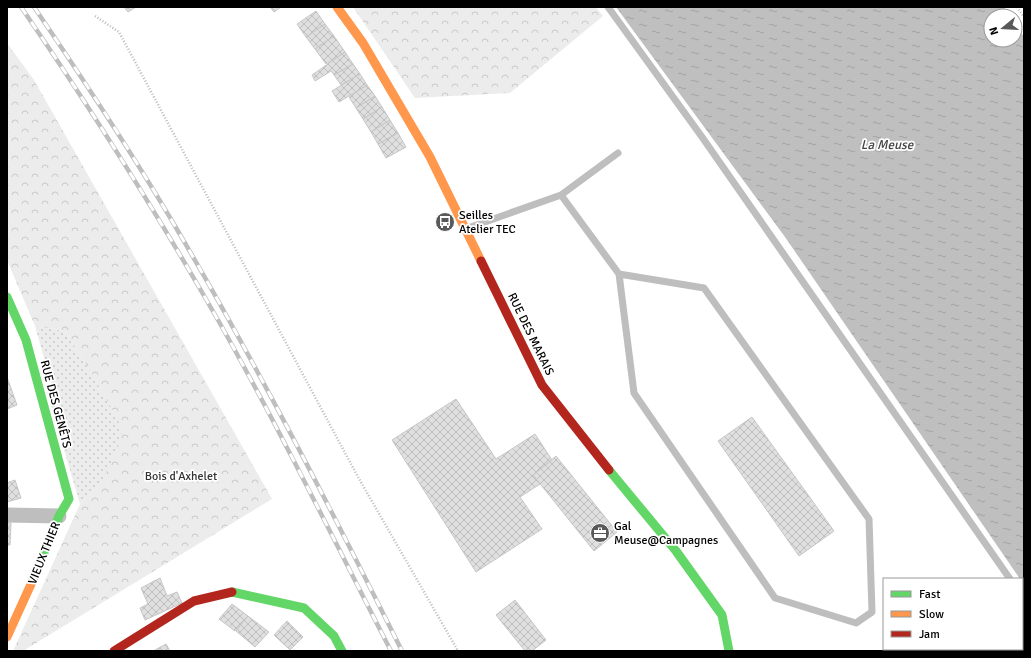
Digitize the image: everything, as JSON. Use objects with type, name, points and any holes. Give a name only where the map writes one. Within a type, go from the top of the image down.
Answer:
[{"type":"main road","name":"RUE DES MARAIS","points":[[337,7],[364,43],[430,157],[542,385],[676,551],[722,615],[730,651]]},
{"type":"main road","name":"RUE DES GENÊTS","points":[[7,297],[26,340],[69,499],[59,516]]},
{"type":"main road","name":"VIEUX THIER","points":[[7,637],[59,516]]},
{"type":"main road","points":[[114,651],[194,601],[232,592],[304,608],[334,636],[342,651]]},
{"type":"street","name":"VIEUX THIER","points":[[7,515],[59,516]]},
{"type":"lane","points":[[608,7],[706,143],[1009,578]]},
{"type":"lane","points":[[466,228],[561,195],[618,153]]},
{"type":"lane","points":[[561,195],[619,274],[634,393],[775,598],[856,623],[872,612],[869,519],[704,288],[619,274]]},
{"type":"path","points":[[1017,7],[1024,17]]},
{"type":"path","points":[[95,16],[119,32],[358,478],[458,651]]},
{"type":"green space","points":[[353,7],[596,7],[603,16],[510,93],[415,98]]},
{"type":"green space","name":"Bois d'Axhelet","points":[[7,43],[34,80],[272,499],[23,651],[13,651],[80,504],[97,488],[117,418],[65,331],[35,326],[7,260]]},
{"type":"green space","points":[[35,326],[65,331],[92,374],[117,418],[122,431],[120,442],[106,473],[97,488],[80,504],[47,392],[53,390]]},
{"type":"water","name":"La Meuse","points":[[616,7],[1004,7],[1005,8],[983,8],[983,48],[1023,48],[1023,35],[1024,37],[1024,585],[1023,578],[1019,578],[785,237]]},
{"type":"building","points":[[124,7],[136,7],[128,12]]},
{"type":"building","points":[[270,7],[281,7],[274,12]]},
{"type":"building","points":[[316,11],[325,24],[306,37],[297,24]]},
{"type":"building","points":[[325,24],[334,36],[315,49],[306,37]]},
{"type":"building","points":[[334,36],[345,52],[326,64],[315,49]]},
{"type":"building","points":[[345,52],[353,64],[334,75],[331,71],[315,81],[312,75]]},
{"type":"building","points":[[353,64],[360,74],[341,85],[334,75]]},
{"type":"building","points":[[360,74],[367,85],[339,102],[332,91]]},
{"type":"building","points":[[367,85],[375,96],[356,108],[349,97]]},
{"type":"building","points":[[375,96],[382,107],[363,119],[356,108]]},
{"type":"building","points":[[382,107],[390,120],[371,132],[363,119]]},
{"type":"building","points":[[390,120],[398,133],[378,144],[371,132]]},
{"type":"building","points":[[398,133],[406,147],[386,158],[378,144]]},
{"type":"building","points":[[7,377],[17,405],[7,409]]},
{"type":"building","points":[[456,399],[496,459],[535,434],[552,460],[533,475],[540,484],[520,497],[542,529],[476,572],[392,440]]},
{"type":"building","points":[[752,417],[834,531],[799,556],[718,441]]},
{"type":"building","points":[[556,456],[617,532],[594,551],[533,475]]},
{"type":"building","points":[[15,480],[21,498],[7,502],[7,483]]},
{"type":"building","points":[[7,523],[11,523],[10,545],[7,545]]},
{"type":"building","points":[[160,578],[167,596],[177,592],[182,603],[145,620],[140,608],[148,604],[141,588]]},
{"type":"building","points":[[515,600],[546,640],[532,651],[525,651],[496,615]]},
{"type":"building","points":[[232,604],[248,616],[235,631],[219,619]]},
{"type":"building","points":[[248,616],[269,632],[255,647],[236,631]]},
{"type":"building","points":[[287,621],[303,637],[290,650],[274,635]]},
{"type":"building","points":[[166,644],[170,651],[155,651],[155,650]]},
{"type":"railway","points":[[21,7],[123,162],[218,320],[285,443],[391,651]]},
{"type":"railway","points":[[34,7],[124,143],[205,278],[264,384],[348,543],[402,651]]},
{"type":"traffic: fast","points":[[7,297],[26,340],[69,499],[59,516],[32,582]]},
{"type":"traffic: fast","points":[[609,470],[676,551],[722,615],[729,651]]},
{"type":"traffic: fast","points":[[232,592],[304,608],[334,636],[342,651]]},
{"type":"traffic: slow","points":[[337,7],[363,43],[430,157],[481,261]]},
{"type":"traffic: slow","points":[[7,637],[32,582]]},
{"type":"traffic: jam","points":[[481,261],[542,385],[609,470]]},
{"type":"traffic: jam","points":[[114,651],[194,601],[232,592]]},
{"type":"place","name":"Seilles Atelier TEC","points":[[445,222]]},
{"type":"place","name":"Gal Meuse@Campagnes","points":[[600,533]]}]
